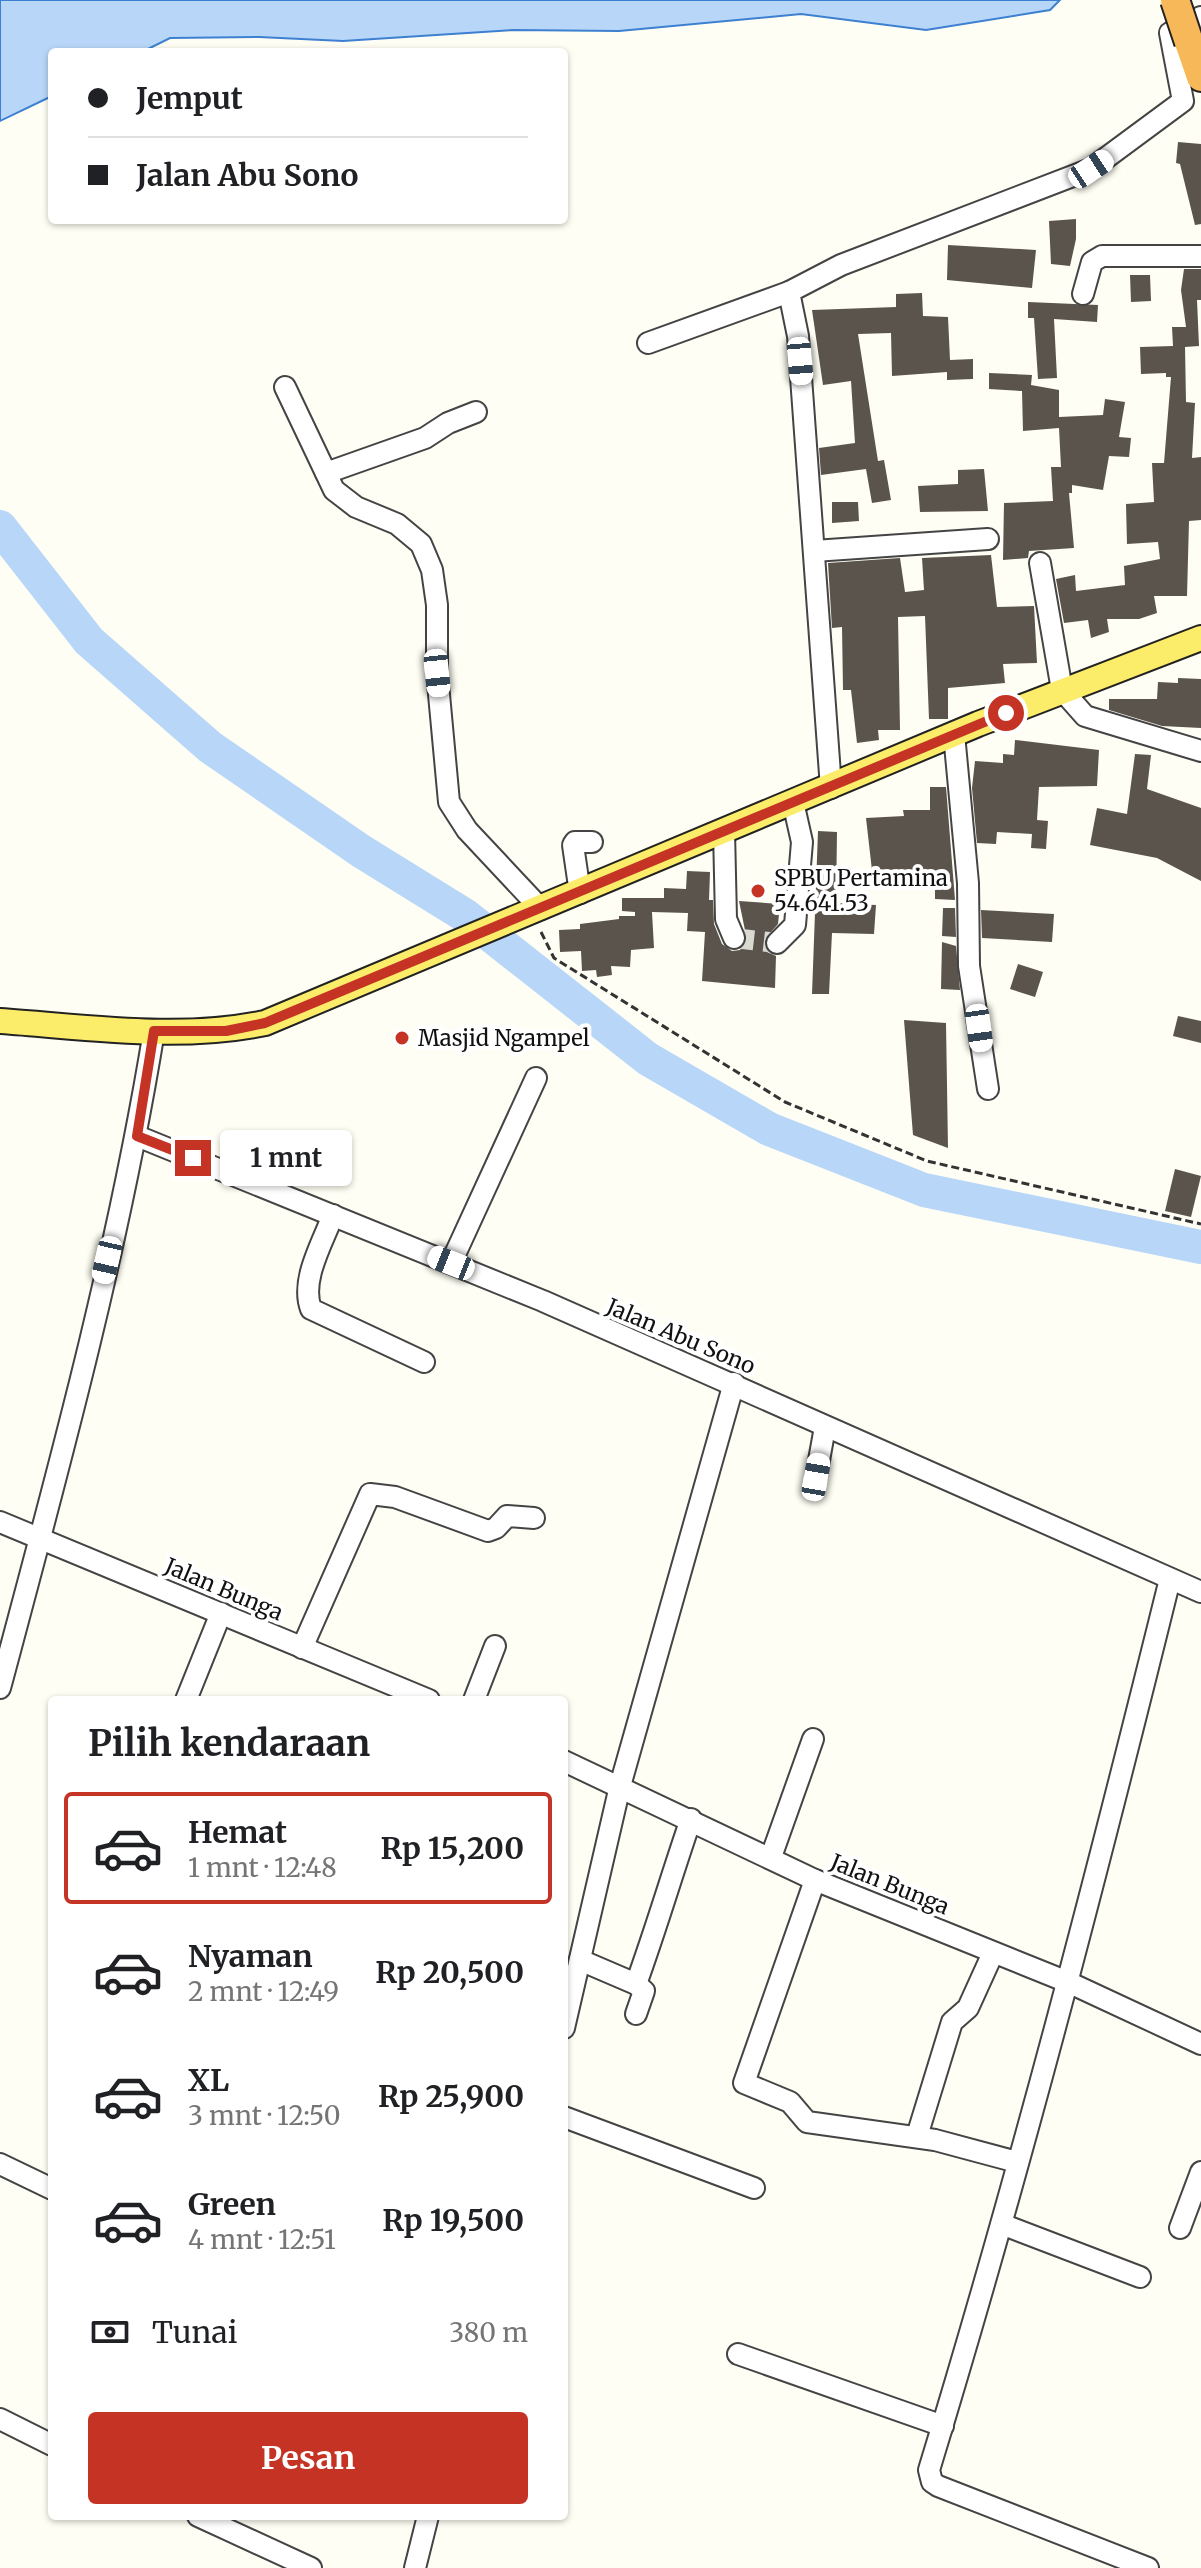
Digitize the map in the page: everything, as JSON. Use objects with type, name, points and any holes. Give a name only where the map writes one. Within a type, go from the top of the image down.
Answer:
[{"type":"highway","points":[[1175,0],[1195,30],[1201,77]]},
{"type":"main road","points":[[0,1021],[154,1031],[226,1031],[265,1023],[954,734],[1201,638]]},
{"type":"street","points":[[648,343],[789,292],[841,265],[1025,196],[1104,160],[1183,101],[1170,33],[1195,30]]},
{"type":"street","points":[[1083,294],[1092,262],[1102,256],[1201,256]]},
{"type":"street","points":[[789,292],[798,336],[831,788]]},
{"type":"street","points":[[285,387],[334,490],[356,507],[397,524],[421,544],[432,570],[437,605],[437,673],[449,802],[467,830],[534,912]]},
{"type":"street","points":[[326,473],[425,438],[448,423],[476,412]]},
{"type":"street","points":[[814,551],[988,539]]},
{"type":"street","points":[[1040,563],[1062,690],[1085,716],[1201,751]]},
{"type":"street","points":[[954,734],[968,883],[969,966],[988,1089]]},
{"type":"street","points":[[777,943],[795,925],[802,842],[793,802]]},
{"type":"street","points":[[724,831],[726,919],[734,938]]},
{"type":"street","points":[[580,893],[573,845],[592,842]]},
{"type":"street","points":[[0,1688],[137,1136],[154,1031]]},
{"type":"street","points":[[451,1263],[536,1078]]},
{"type":"street","name":"Jalan Abu Sono","points":[[137,1136],[451,1263],[734,1383],[825,1427],[1201,1592]]},
{"type":"street","points":[[333,1215],[311,1276],[308,1290],[311,1309],[424,1362]]},
{"type":"street","points":[[568,2011],[620,1786],[734,1383]]},
{"type":"street","points":[[816,1477],[825,1427]]},
{"type":"street","points":[[302,1648],[370,1494],[395,1497],[488,1531],[496,1528],[507,1516],[534,1518]]},
{"type":"street","name":"Jalan Bunga","points":[[0,1522],[302,1648],[384,1692],[406,1696]]},
{"type":"street","points":[[1148,2568],[932,2482],[929,2470],[1004,2225],[1017,2162],[1070,1983],[1170,1579]]},
{"type":"street","points":[[188,1696],[221,1613]]},
{"type":"street","points":[[476,1696],[495,1646]]},
{"type":"street","points":[[771,1857],[813,1739]]},
{"type":"street","name":"Jalan Bunga","points":[[568,1763],[815,1880],[1070,1983],[1201,2044]]},
{"type":"street","points":[[636,1984],[691,1819]]},
{"type":"street","points":[[815,1880],[744,2083],[790,2102],[807,2122],[917,2136],[1017,2162]]},
{"type":"street","points":[[917,2136],[952,2022],[968,2008],[993,1953]]},
{"type":"street","points":[[580,1960],[636,1984],[644,1991],[636,2014]]},
{"type":"street","points":[[568,2118],[754,2188]]},
{"type":"street","points":[[0,2164],[48,2187]]},
{"type":"street","points":[[1180,2228],[1201,2172]]},
{"type":"street","points":[[1004,2225],[1140,2277]]},
{"type":"street","points":[[738,2354],[943,2426]]},
{"type":"street","points":[[0,2419],[48,2443]]},
{"type":"street","points":[[207,2520],[311,2568]]},
{"type":"street","points":[[415,2568],[427,2520]]},
{"type":"path","points":[[534,912],[554,958],[785,1102],[927,1161],[1201,1224]]},
{"type":"water","points":[[0,0],[1060,0],[1050,10],[926,30],[801,14],[619,31],[513,30],[343,41],[259,37],[170,38],[150,48],[48,48],[48,98],[0,121]]},
{"type":"building","points":[[1178,142],[1201,144],[1201,224],[1195,225],[1180,164],[1176,163]]},
{"type":"building","points":[[1076,219],[1076,239],[1070,266],[1051,264],[1049,221]]},
{"type":"building","points":[[948,245],[1036,250],[1032,288],[947,280]]},
{"type":"building","points":[[1184,269],[1201,269],[1201,300],[1197,300],[1199,346],[1185,347],[1186,402],[1195,403],[1192,458],[1201,457],[1201,520],[1189,521],[1187,596],[1154,596],[1157,613],[1139,619],[1107,619],[1109,632],[1091,638],[1088,620],[1064,623],[1056,579],[1075,575],[1076,591],[1125,585],[1124,566],[1160,559],[1158,542],[1127,544],[1126,504],[1154,502],[1152,463],[1164,463],[1171,377],[1166,377],[1166,373],[1141,374],[1140,347],[1173,346],[1172,327],[1186,327],[1181,290]]},
{"type":"building","points":[[1130,275],[1150,275],[1151,301],[1131,302]]},
{"type":"building","points":[[922,293],[923,316],[948,317],[950,360],[973,359],[973,379],[947,380],[947,372],[892,376],[891,333],[858,334],[878,461],[884,460],[891,500],[872,503],[866,469],[821,475],[819,448],[855,443],[851,381],[823,385],[812,310],[896,307],[896,294]]},
{"type":"building","points":[[1028,302],[1098,305],[1097,322],[1054,319],[1057,378],[1038,379],[1034,318],[1028,318]]},
{"type":"building","points":[[989,373],[1032,375],[1031,385],[1059,390],[1059,417],[1103,415],[1105,399],[1125,402],[1119,437],[1131,438],[1129,457],[1109,456],[1103,490],[1072,485],[1072,493],[1069,493],[1074,548],[1029,551],[1028,558],[1003,560],[1004,503],[1053,501],[1051,467],[1061,467],[1059,428],[1023,431],[1022,391],[989,389]]},
{"type":"building","points":[[984,469],[988,511],[920,512],[918,486],[958,484],[958,470]]},
{"type":"building","points":[[832,502],[858,502],[859,521],[832,523]]},
{"type":"building","points":[[991,555],[997,607],[1034,606],[1037,663],[1003,664],[1005,683],[948,688],[948,719],[929,719],[925,616],[898,617],[900,730],[878,730],[879,740],[857,743],[851,690],[843,690],[842,627],[832,628],[828,563],[900,558],[905,592],[924,590],[922,558]]},
{"type":"building","points":[[1178,678],[1201,679],[1201,728],[1162,726],[1109,710],[1109,699],[1157,699],[1158,682],[1178,683]]},
{"type":"building","points":[[1015,740],[1099,750],[1097,786],[1039,787],[1037,820],[1048,821],[1046,849],[1031,848],[1032,834],[997,832],[996,844],[977,843],[972,788],[975,761],[1003,763],[1003,754],[1014,755]]},
{"type":"building","points":[[1135,754],[1151,755],[1147,789],[1201,808],[1201,881],[1157,858],[1090,845],[1097,808],[1127,814]]},
{"type":"building","points":[[930,787],[946,787],[955,900],[935,899],[935,888],[874,888],[866,818],[904,816],[903,810],[930,810]]},
{"type":"building","points":[[818,831],[837,832],[836,903],[876,905],[874,934],[832,933],[829,994],[812,994]]},
{"type":"building","points":[[687,871],[710,872],[709,900],[713,900],[714,924],[722,944],[732,951],[740,950],[747,940],[739,901],[780,904],[778,924],[764,940],[767,952],[776,956],[775,988],[702,981],[705,932],[687,931],[688,913],[652,912],[654,948],[631,950],[630,967],[611,966],[612,975],[597,977],[596,970],[582,971],[581,951],[560,952],[559,930],[580,929],[580,924],[619,919],[619,916],[635,916],[635,912],[622,911],[622,898],[664,898],[664,888],[686,889]]},
{"type":"building","points":[[943,908],[955,908],[956,937],[942,936]]},
{"type":"building","points":[[981,910],[1054,914],[1052,942],[982,938]]},
{"type":"building","points":[[942,942],[956,946],[960,990],[941,989]]},
{"type":"building","points":[[1018,964],[1043,972],[1035,997],[1010,989]]},
{"type":"building","points":[[1178,1016],[1201,1021],[1201,1043],[1173,1036]]},
{"type":"building","points":[[904,1020],[946,1023],[948,1148],[913,1135]]},
{"type":"building","points":[[1175,1169],[1201,1176],[1191,1217],[1165,1211]]},
{"type":"waterway","points":[[0,527],[89,641],[210,747],[361,851],[466,916],[648,1059],[769,1129],[924,1190],[1201,1247]]},
{"type":"tunnel","points":[[734,938],[777,943]]},
{"type":"place","name":"SPBU Pertamina 54.641.53","points":[[758,891]]},
{"type":"place","name":"Masjid Ngampel","points":[[402,1038]]},
{"type":"route","points":[[193,1158],[137,1136],[154,1031],[226,1031],[265,1023],[1006,713]]}]
